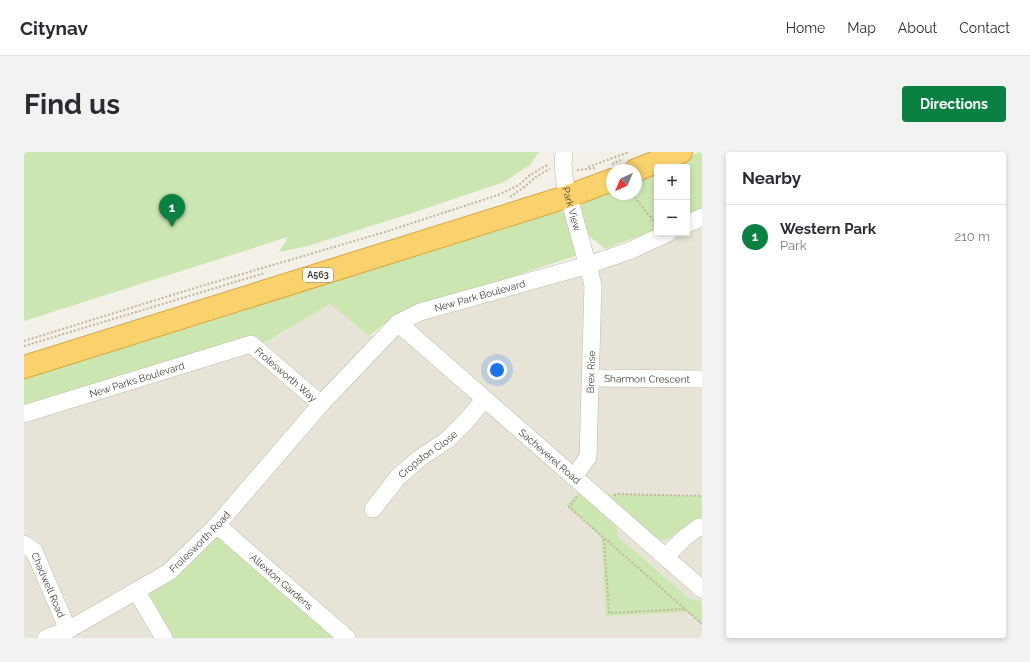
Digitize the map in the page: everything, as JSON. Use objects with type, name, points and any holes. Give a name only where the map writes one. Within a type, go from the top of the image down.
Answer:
[{"type":"highway","points":[[632,164],[681,152]]},
{"type":"highway","name":"A563","points":[[24,367],[569,196],[606,171]]},
{"type":"street","name":"Park View","points":[[564,159],[565,183],[588,264]]},
{"type":"street","points":[[690,223],[702,217]]},
{"type":"street","name":"New Park Boulevard","points":[[321,404],[398,323],[420,312],[588,264],[629,251],[662,236]]},
{"type":"street","name":"Brex Rise","points":[[580,482],[588,457],[591,378],[593,285],[588,264]]},
{"type":"street","name":"Sacheverel Road","points":[[398,323],[484,400],[666,556],[702,589]]},
{"type":"street","name":"Frolesworth Way","points":[[250,344],[321,404]]},
{"type":"street","name":"New Parks Boulevard","points":[[24,414],[250,344]]},
{"type":"street","name":"Sharmon Crescent","points":[[591,378],[702,379]]},
{"type":"street","name":"Cropston Close","points":[[373,509],[398,477],[420,458],[447,440],[484,400]]},
{"type":"street","name":"Frolesworth Road","points":[[46,638],[68,630],[169,572],[217,525],[321,404]]},
{"type":"street","name":"Allexton Gardens","points":[[217,525],[347,638]]},
{"type":"street","points":[[666,556],[683,539],[702,527]]},
{"type":"street","name":"Chadwell Road","points":[[24,544],[34,551],[68,630]]},
{"type":"street","points":[[136,592],[164,638]]},
{"type":"path","points":[[564,159],[576,170],[629,152]]},
{"type":"path","points":[[508,198],[537,176],[564,159]]},
{"type":"path","points":[[24,341],[198,287],[385,232],[498,195],[519,185],[542,167],[564,159]]},
{"type":"path","points":[[585,168],[606,171]]},
{"type":"path","points":[[637,200],[654,221]]},
{"type":"path","points":[[24,346],[266,272]]},
{"type":"path","points":[[580,482],[569,507],[702,624]]},
{"type":"path","points":[[602,501],[617,494],[702,496]]},
{"type":"path","points":[[604,539],[609,613],[685,609]]},
{"type":"shaded area","points":[[702,217],[702,638],[24,638],[24,421],[251,352],[330,304],[369,336],[621,254],[660,236],[690,236],[690,223]]},
{"type":"green space","points":[[24,152],[539,152],[530,165],[504,182],[409,214],[308,246],[279,252],[288,237],[24,321]]},
{"type":"green space","points":[[702,152],[702,209],[690,215],[690,164],[670,164]]},
{"type":"green space","points":[[654,171],[654,230],[605,249],[588,235],[580,206],[590,197],[606,190],[606,200],[642,200],[642,176]]},
{"type":"green space","points":[[545,212],[565,212],[576,245],[575,256],[394,316],[369,336],[330,304],[263,344],[24,409],[24,372]]},
{"type":"green space","points":[[578,493],[617,526],[617,536],[690,599],[699,600],[702,603],[702,625],[687,612],[606,616],[601,537],[566,505]]},
{"type":"green space","points":[[604,494],[702,496],[702,522],[672,538],[659,540]]},
{"type":"green space","points":[[217,525],[347,638],[164,638],[137,592]]},
{"type":"place","name":"Western Park","points":[[172,227]]}]
